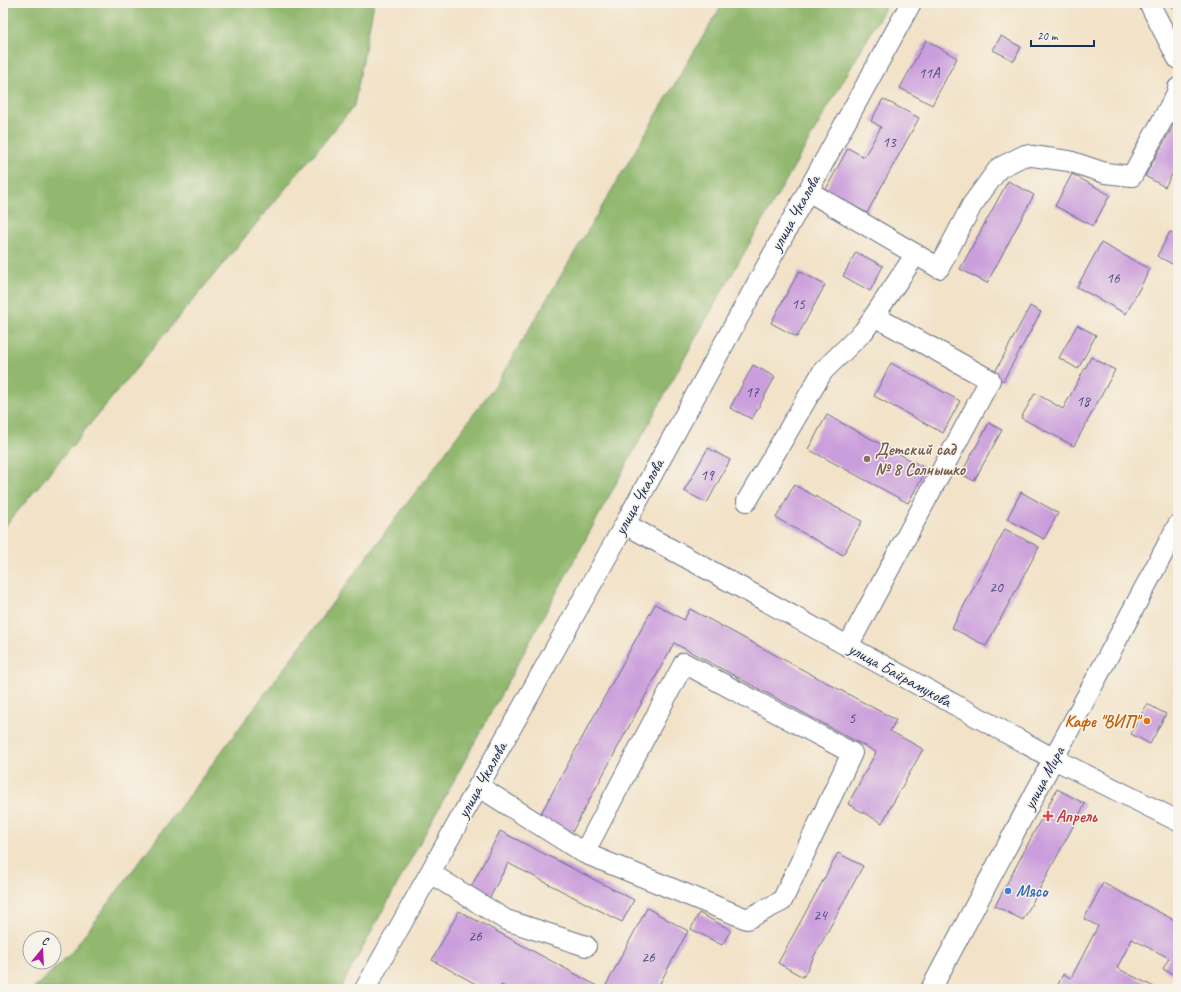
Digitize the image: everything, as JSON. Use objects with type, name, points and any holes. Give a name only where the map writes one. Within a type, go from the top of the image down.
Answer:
[{"type":"street","name":"улица Чкалова","points":[[370,987],[430,873],[625,524],[911,3]]},
{"type":"street","points":[[1149,3],[1178,59]]},
{"type":"street","points":[[808,191],[940,268],[972,206],[999,168],[1025,155],[1069,161],[1105,173],[1132,176],[1177,93],[1178,88]]},
{"type":"street","points":[[747,501],[823,371],[864,331],[916,254]]},
{"type":"street","points":[[848,646],[990,380],[874,316]]},
{"type":"street","name":"улица Байрамукова","points":[[625,524],[1054,759],[1178,821]]},
{"type":"street","name":"улица Мира","points":[[932,989],[1178,527]]},
{"type":"street","points":[[478,786],[584,853],[747,919],[782,901],[852,753],[684,662],[584,853]]},
{"type":"street","points":[[430,873],[506,920],[586,946]]},
{"type":"green space","points":[[3,3],[374,3],[354,106],[3,529]]},
{"type":"green space","points":[[723,3],[888,3],[701,328],[340,989],[33,989],[53,970],[62,970],[62,962],[71,953],[497,383]]},
{"type":"building","points":[[1165,3],[1178,3],[1178,10]]},
{"type":"building","points":[[1001,36],[1021,47],[1014,61],[993,50]]},
{"type":"building","points":[[926,40],[957,58],[932,105],[900,88]]},
{"type":"building","points":[[883,99],[919,118],[867,213],[825,191],[848,148],[864,157],[881,127],[871,121]]},
{"type":"building","points":[[1174,124],[1178,126],[1178,163],[1165,187],[1145,176]]},
{"type":"building","points":[[1072,174],[1110,195],[1093,226],[1055,206]]},
{"type":"building","points":[[1008,181],[1034,195],[987,283],[960,269]]},
{"type":"building","points":[[1170,232],[1178,236],[1178,267],[1157,256]]},
{"type":"building","points":[[1101,243],[1150,269],[1126,314],[1077,287]]},
{"type":"building","points":[[856,252],[883,266],[870,291],[843,276]]},
{"type":"building","points":[[799,271],[825,285],[797,337],[771,323]]},
{"type":"building","points":[[1030,306],[1041,312],[1003,381],[993,376]]},
{"type":"building","points":[[1077,325],[1096,335],[1078,369],[1059,358]]},
{"type":"building","points":[[1091,357],[1115,370],[1074,446],[1021,418],[1035,393],[1063,409]]},
{"type":"building","points":[[891,363],[960,401],[943,433],[874,396]]},
{"type":"building","points":[[753,365],[775,377],[752,419],[730,408]]},
{"type":"building","name":"Детский сад № 8 Солнышко","points":[[827,415],[927,469],[908,503],[808,449]]},
{"type":"building","points":[[989,423],[1002,430],[974,481],[961,474]]},
{"type":"building","points":[[708,448],[730,460],[707,503],[684,491]]},
{"type":"building","points":[[794,485],[862,521],[843,555],[776,518]]},
{"type":"building","points":[[1021,492],[1058,513],[1044,539],[1007,519]]},
{"type":"building","points":[[1005,529],[1039,547],[986,646],[952,628]]},
{"type":"building","points":[[655,604],[684,620],[690,609],[896,720],[890,731],[923,749],[882,823],[848,804],[876,752],[674,643],[571,834],[539,817]]},
{"type":"building","points":[[1147,704],[1166,714],[1150,744],[1131,734]]},
{"type":"building","points":[[1057,789],[1085,804],[1023,920],[995,906]]},
{"type":"building","points":[[500,831],[634,900],[622,922],[508,863],[488,901],[469,891]]},
{"type":"building","points":[[838,853],[863,866],[803,977],[778,963]]},
{"type":"building","points":[[1103,883],[1178,922],[1178,977],[1163,969],[1169,958],[1132,939],[1117,968],[1158,989],[1056,989],[1063,974],[1071,978],[1098,926],[1084,919]]},
{"type":"building","points":[[647,908],[688,931],[660,983],[667,987],[666,989],[604,989]]},
{"type":"building","points":[[459,911],[603,989],[509,989],[501,985],[499,989],[485,989],[432,960]]},
{"type":"building","points":[[699,913],[731,930],[722,945],[691,929]]},
{"type":"place","name":"Детский сад № 8 Солнышко","points":[[867,459]]},
{"type":"place","name":"Кафе \"ВИП\"","points":[[1147,721]]},
{"type":"place","name":"Апрель","points":[[1048,816]]},
{"type":"place","name":"Мясо","points":[[1008,891]]}]
